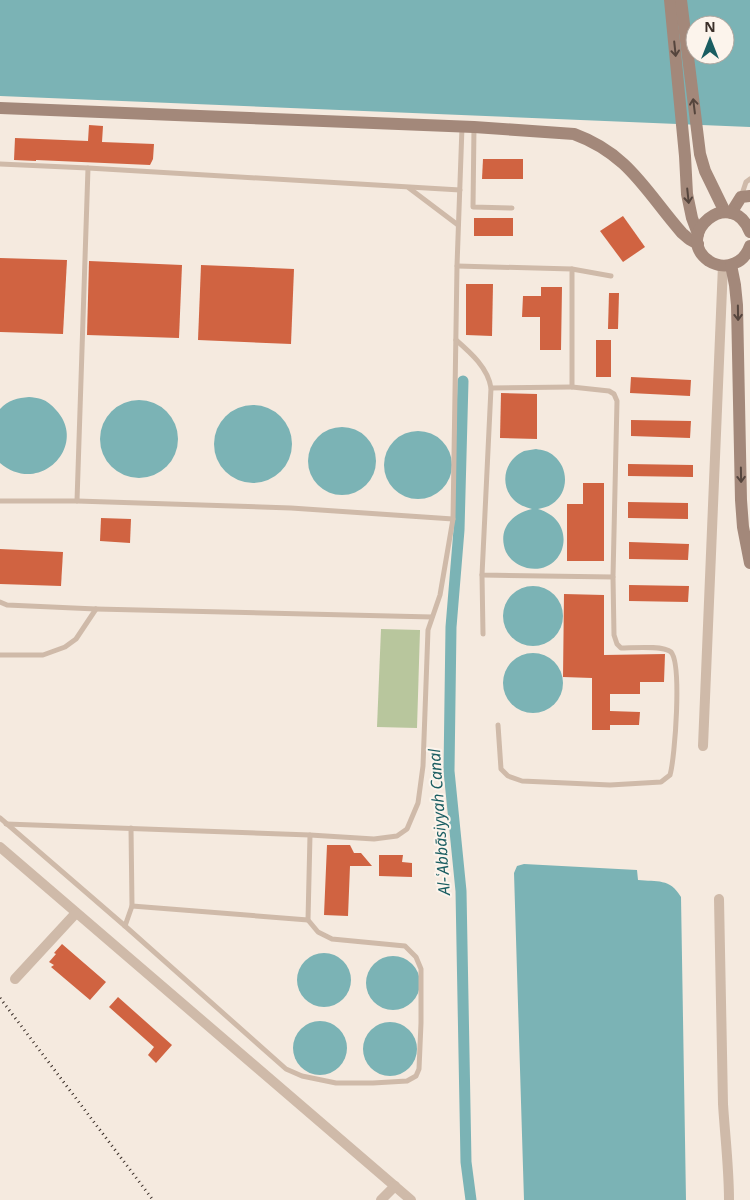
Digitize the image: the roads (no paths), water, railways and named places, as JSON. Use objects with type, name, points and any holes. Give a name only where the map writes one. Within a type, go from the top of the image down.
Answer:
[{"type":"main road","points":[[670,0],[689,206],[702,253],[713,263],[727,265],[742,259],[750,249]]},
{"type":"main road","points":[[682,0],[700,154],[705,171],[736,214],[747,225],[750,232]]},
{"type":"main road","points":[[0,108],[468,127],[574,134],[602,147],[626,165],[638,177],[682,233],[688,239],[698,239]]},
{"type":"main road","points":[[736,214],[746,196]]},
{"type":"main road","points":[[698,239],[703,223],[707,218],[713,215],[736,214]]},
{"type":"main road","points":[[727,265],[736,291],[741,500],[743,527],[750,563]]},
{"type":"street","points":[[703,746],[727,265]]},
{"type":"street","points":[[0,847],[411,1200]]},
{"type":"street","points":[[719,899],[723,1104],[730,1200]]},
{"type":"street","points":[[15,979],[76,913]]},
{"type":"street","points":[[380,1200],[395,1186]]},
{"type":"lane","points":[[6,824],[310,834],[374,839],[397,836],[407,828],[418,803],[423,766],[428,630],[440,595],[453,520],[458,225],[460,190],[468,127]]},
{"type":"lane","points":[[468,127],[473,207],[512,208]]},
{"type":"lane","points":[[0,164],[460,190]]},
{"type":"lane","points":[[77,501],[88,168]]},
{"type":"lane","points":[[746,196],[746,182],[750,179]]},
{"type":"lane","points":[[408,187],[458,225]]},
{"type":"lane","points":[[457,266],[572,269],[611,276]]},
{"type":"lane","points":[[572,269],[572,387]]},
{"type":"lane","points":[[456,340],[483,368],[489,378],[491,388],[482,575],[483,634]]},
{"type":"lane","points":[[491,388],[572,387],[609,391],[614,394],[617,401],[613,577],[614,635],[617,644],[621,648],[661,648],[670,652],[674,659],[677,703],[673,764],[670,775],[661,782],[610,785],[522,781],[508,776],[501,769],[498,725]]},
{"type":"lane","points":[[0,501],[77,501],[291,508],[453,520]]},
{"type":"lane","points":[[482,575],[613,577]]},
{"type":"lane","points":[[0,602],[96,609],[432,618]]},
{"type":"lane","points":[[0,655],[43,655],[65,647],[76,639],[96,609]]},
{"type":"lane","points":[[0,818],[286,1069],[302,1076],[336,1083],[407,1081],[416,1076],[419,1068],[421,969],[416,957],[405,946],[332,939],[318,932],[308,920],[310,834]]},
{"type":"lane","points":[[125,926],[132,906],[131,828]]},
{"type":"lane","points":[[132,906],[308,920]]},
{"type":"water","points":[[0,0],[750,0],[750,127],[0,96]]},
{"type":"water","points":[[29,397],[43,400],[54,408],[65,424],[67,438],[63,451],[55,462],[44,470],[30,474],[15,472],[0,463],[0,409],[6,403],[13,400]]},
{"type":"water","points":[[139,400],[154,403],[166,412],[175,424],[178,439],[175,454],[166,466],[154,475],[139,478],[124,475],[112,466],[103,454],[100,439],[103,424],[112,412],[124,403]]},
{"type":"water","points":[[253,405],[268,408],[280,417],[289,429],[292,444],[289,459],[280,471],[268,480],[253,483],[238,480],[226,471],[217,459],[214,444],[217,429],[226,417],[238,408]]},
{"type":"water","points":[[342,427],[355,430],[366,437],[373,448],[376,461],[373,474],[366,485],[355,492],[342,495],[329,492],[318,485],[311,474],[308,461],[311,448],[318,437],[329,430]]},
{"type":"water","points":[[418,431],[431,434],[442,441],[449,452],[452,465],[449,478],[442,489],[431,496],[418,499],[405,496],[394,489],[387,478],[384,465],[387,452],[394,441],[405,434]]},
{"type":"water","points":[[536,449],[552,454],[559,461],[564,474],[565,480],[562,494],[549,506],[538,509],[551,515],[559,524],[563,535],[563,546],[559,556],[551,564],[540,568],[527,568],[517,564],[510,558],[506,552],[503,537],[512,519],[524,511],[532,509],[522,506],[514,500],[509,494],[505,480],[508,467],[517,455],[524,451]]},
{"type":"water","points":[[533,586],[550,591],[558,599],[563,616],[558,633],[550,641],[533,646],[516,641],[508,633],[503,616],[508,599],[516,591]]},
{"type":"water","points":[[533,653],[550,658],[558,666],[563,683],[558,700],[550,708],[533,713],[516,708],[508,700],[503,683],[508,666],[516,658]]},
{"type":"water","points":[[524,864],[637,870],[638,880],[657,881],[668,884],[681,897],[686,1200],[524,1200],[514,873],[517,866]]},
{"type":"water","points":[[319,953],[329,953],[343,961],[349,970],[351,980],[349,990],[343,999],[329,1007],[319,1007],[309,1002],[302,995],[297,985],[297,975],[302,965],[309,958]]},
{"type":"water","points":[[388,956],[398,956],[412,964],[418,973],[420,983],[418,993],[412,1002],[398,1010],[388,1010],[378,1005],[371,998],[366,988],[366,978],[371,968],[378,961]]},
{"type":"water","points":[[315,1021],[325,1021],[339,1029],[345,1038],[347,1048],[345,1058],[339,1067],[325,1075],[315,1075],[305,1070],[298,1063],[293,1053],[293,1043],[298,1033],[305,1026]]},
{"type":"water","points":[[385,1022],[395,1022],[409,1030],[415,1039],[417,1049],[415,1059],[409,1068],[395,1076],[385,1076],[375,1071],[368,1064],[363,1054],[363,1044],[368,1034],[375,1027]]},
{"type":"waterway","name":"Al-ʿAbbāsiyyah Canal","points":[[463,381],[459,530],[451,627],[449,771],[461,891],[466,1162],[471,1200]]},
{"type":"railway","points":[[0,998],[153,1200]]}]
